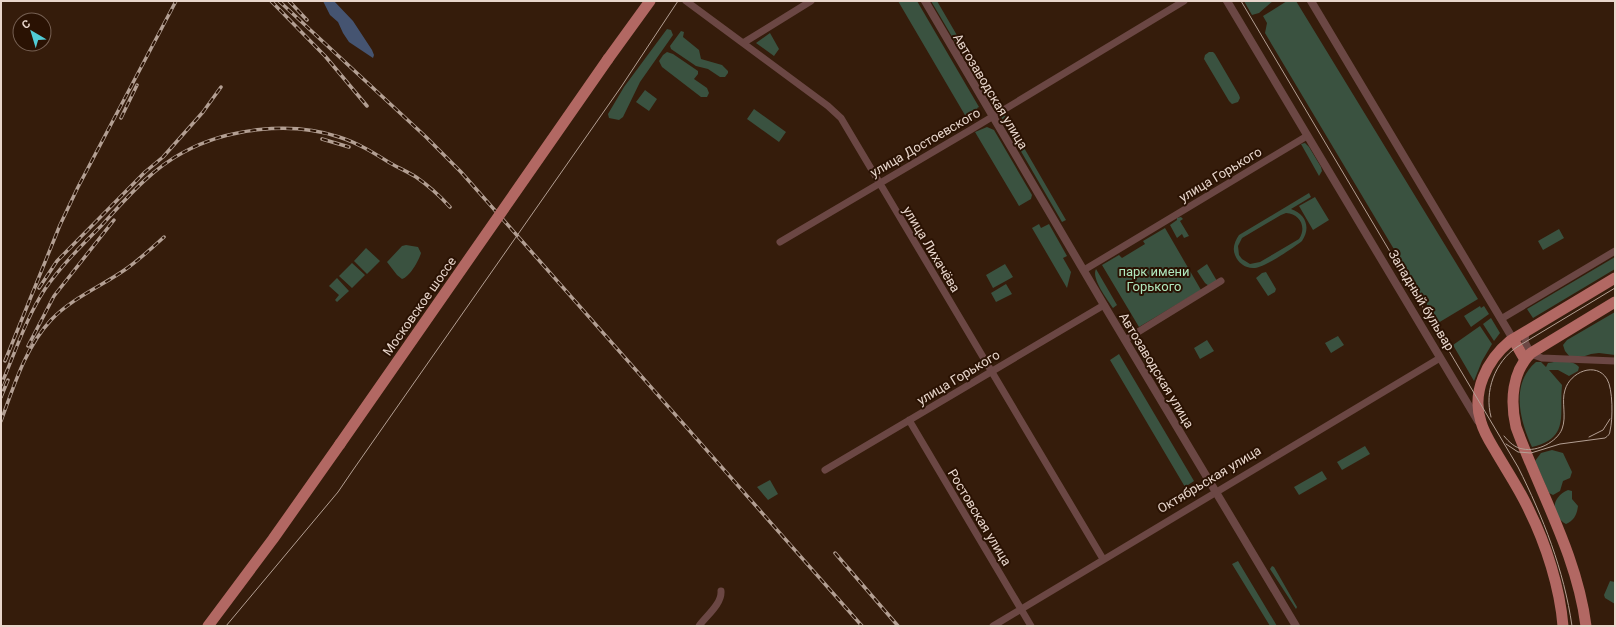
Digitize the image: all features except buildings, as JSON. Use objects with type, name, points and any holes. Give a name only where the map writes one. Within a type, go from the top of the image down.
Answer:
[{"type":"main road","name":"Московское шоссе","points":[[208,626],[273,539],[650,1]]},
{"type":"main road","points":[[1482,428],[1478,401],[1483,377],[1496,354],[1512,339],[1615,278]]},
{"type":"main road","points":[[1586,626],[1579,589],[1564,540],[1516,427],[1512,412],[1513,396],[1517,374],[1525,355],[1615,302]]},
{"type":"main road","points":[[1512,339],[1525,355]]},
{"type":"main road","name":"Западный бульвар","points":[[1482,428],[1523,497],[1536,524],[1555,582],[1563,626]]},
{"type":"street","name":"улица Лихачёва","points":[[686,1],[833,110],[840,118],[1103,559]]},
{"type":"street","points":[[743,43],[811,1]]},
{"type":"street","name":"Автозаводская улица","points":[[925,1],[992,117],[1296,626]]},
{"type":"street","name":"улица Достоевского","points":[[780,242],[992,117],[1184,1]]},
{"type":"street","name":"Западный бульвар","points":[[1227,1],[1482,428]]},
{"type":"street","points":[[1311,1],[1512,339]]},
{"type":"street","name":"улица Горького","points":[[1084,270],[1307,136]]},
{"type":"street","points":[[1501,319],[1615,251]]},
{"type":"street","points":[[1125,340],[1221,282]]},
{"type":"street","name":"улица Горького","points":[[825,470],[1104,305]]},
{"type":"street","points":[[1526,331],[1525,355],[1542,358],[1615,361]]},
{"type":"street","name":"Октябрьская улица","points":[[993,626],[1440,358]]},
{"type":"street","name":"Ростовская улица","points":[[909,420],[1031,626]]},
{"type":"street","points":[[699,626],[716,605],[721,595],[721,591]]},
{"type":"green space","points":[[898,1],[917,1],[979,107],[977,108],[979,112],[969,122]]},
{"type":"green space","points":[[931,1],[937,1],[993,97],[989,99]]},
{"type":"green space","points":[[1244,1],[1273,1],[1259,13],[1252,15]]},
{"type":"green space","points":[[1287,1],[1296,1],[1478,299],[1438,323],[1265,33],[1267,23],[1263,16]]},
{"type":"green space","points":[[667,29],[671,30],[673,35],[640,82],[623,117],[619,120],[609,118],[608,114],[624,87]]},
{"type":"green space","points":[[681,31],[684,32],[683,37],[699,50],[701,59],[722,65],[728,71],[725,77],[720,77],[708,69],[696,66],[671,49],[670,46]]},
{"type":"green space","points":[[770,33],[779,49],[774,56],[756,43]]},
{"type":"green space","points":[[667,52],[673,54],[698,71],[698,74],[694,79],[707,88],[709,93],[707,97],[701,97],[662,67],[659,61]]},
{"type":"green space","points":[[1209,52],[1213,52],[1215,54],[1239,95],[1240,98],[1238,102],[1232,104],[1229,101],[1204,59],[1205,55]]},
{"type":"green space","points":[[645,90],[657,99],[649,111],[636,102]]},
{"type":"green space","points":[[754,109],[786,132],[779,142],[747,119]]},
{"type":"green space","points":[[1005,115],[1066,220],[1062,222],[1001,117]]},
{"type":"green space","points":[[987,127],[994,130],[1032,195],[1031,199],[1019,206],[975,132]]},
{"type":"green space","points":[[1305,143],[1321,167],[1322,171],[1319,176],[1301,144]]},
{"type":"green space","points":[[1309,193],[1311,197],[1291,209],[1300,214],[1306,222],[1305,236],[1302,241],[1279,257],[1260,267],[1252,268],[1243,265],[1238,261],[1234,252],[1234,245],[1239,235]],"holes":[[[1286,213],[1291,214],[1301,222],[1302,230],[1299,239],[1260,262],[1250,264],[1242,259],[1239,255],[1238,246],[1242,238],[1281,215]]]},
{"type":"green space","points":[[1315,197],[1329,220],[1313,230],[1299,206]]},
{"type":"green space","points":[[1181,217],[1183,219],[1180,221],[1189,236],[1184,238],[1182,234],[1177,238],[1170,225],[1177,220],[1177,218]]},
{"type":"green space","points":[[1039,224],[1041,228],[1049,224],[1067,256],[1063,258],[1071,272],[1067,288],[1032,228]]},
{"type":"green space","name":"парк имени Горького","points":[[1165,228],[1201,290],[1139,327],[1102,265],[1119,255],[1122,258],[1145,244],[1143,241]]},
{"type":"green space","points":[[1559,229],[1564,238],[1543,250],[1538,241]]},
{"type":"green space","points":[[406,245],[418,247],[421,253],[411,272],[402,279],[387,262],[402,246]]},
{"type":"green space","points":[[366,248],[380,261],[367,274],[354,261]]},
{"type":"green space","points":[[1615,257],[1615,269],[1533,318],[1527,309]]},
{"type":"green space","points":[[352,263],[365,275],[352,288],[339,276]]},
{"type":"green space","points":[[1005,264],[1013,277],[993,288],[986,275]]},
{"type":"green space","points":[[1207,264],[1217,281],[1209,286],[1205,283],[1197,271]]},
{"type":"green space","points":[[1096,269],[1117,305],[1113,308],[1098,283],[1095,273]]},
{"type":"green space","points":[[1266,272],[1276,289],[1275,292],[1268,296],[1256,278],[1262,273]]},
{"type":"green space","points":[[337,278],[349,291],[337,302],[335,300],[339,295],[329,286]]},
{"type":"green space","points":[[1006,284],[1012,294],[996,302],[991,293]]},
{"type":"green space","points":[[1480,306],[1481,308],[1484,306],[1489,314],[1471,327],[1464,316]]},
{"type":"green space","points":[[1615,312],[1615,355],[1599,353],[1570,357],[1565,351],[1563,345],[1567,340]]},
{"type":"green space","points":[[1491,318],[1500,333],[1494,341],[1483,324]]},
{"type":"green space","points":[[1480,326],[1492,344],[1482,361],[1474,381],[1453,345]]},
{"type":"green space","points":[[1136,336],[1158,373],[1154,375],[1152,374],[1134,344],[1134,338]]},
{"type":"green space","points":[[1338,336],[1344,345],[1331,353],[1325,343]]},
{"type":"green space","points":[[1207,340],[1214,351],[1200,359],[1194,348]]},
{"type":"green space","points":[[1119,354],[1194,481],[1185,487],[1110,360]]},
{"type":"green space","points":[[1560,361],[1569,362],[1576,364],[1579,367],[1578,371],[1569,376],[1558,370],[1549,370],[1562,385],[1560,424],[1552,438],[1544,443],[1532,447],[1521,414],[1520,392],[1528,371],[1536,362],[1541,362],[1546,367],[1548,363]]},
{"type":"green space","points":[[1365,446],[1370,454],[1342,470],[1337,462]]},
{"type":"green space","points":[[1552,450],[1563,453],[1572,472],[1570,478],[1563,481],[1560,491],[1553,495],[1549,493],[1535,461],[1541,453]]},
{"type":"green space","points":[[1322,471],[1327,479],[1299,495],[1294,487]]},
{"type":"green space","points":[[770,480],[778,494],[768,500],[757,487]]},
{"type":"green space","points":[[1568,490],[1572,491],[1572,499],[1578,506],[1575,517],[1566,524],[1557,516],[1555,506],[1558,497]]},
{"type":"green space","points":[[1238,561],[1277,626],[1270,626],[1232,564]]},
{"type":"green space","points":[[1272,566],[1297,607],[1296,609],[1270,569]]},
{"type":"green space","points":[[1610,581],[1615,582],[1615,604],[1605,598],[1604,595]]},
{"type":"water","points":[[323,1],[334,1],[353,21],[372,50],[374,55],[373,58],[349,42],[338,22],[330,15]]},
{"type":"tram line","points":[[226,626],[338,492],[621,87],[678,1]]},
{"type":"tram line","points":[[1241,1],[1518,467],[1536,505],[1558,564],[1564,585],[1572,626]]},
{"type":"tram line","points":[[1491,417],[1489,407],[1490,387],[1497,369],[1509,353],[1615,288]]},
{"type":"tram line","points":[[1504,436],[1517,447],[1528,450],[1546,445],[1556,438],[1562,429],[1564,419],[1564,395],[1565,390],[1572,378],[1584,371],[1590,370],[1602,374],[1607,379],[1611,397],[1612,419],[1609,435],[1605,438],[1560,444],[1531,453],[1518,452],[1506,444]]},
{"type":"tram line","points":[[1589,437],[1603,430],[1610,419]]},
{"type":"railway","points":[[5,361],[60,225],[78,187],[176,1]]},
{"type":"railway","points":[[271,1],[325,56],[367,106]]},
{"type":"railway","points":[[279,1],[426,137],[461,172],[862,626]]},
{"type":"railway","points":[[289,1],[307,20]]},
{"type":"railway","points":[[121,118],[137,85]]},
{"type":"railway","points":[[39,288],[57,261],[145,172],[163,157],[203,112],[221,87]]},
{"type":"railway","points":[[1,385],[21,336],[38,300],[58,272],[129,196],[160,167],[184,152],[201,144],[240,132],[280,128],[320,132],[346,139],[359,145],[413,175],[421,180],[450,207]]},
{"type":"railway","points":[[322,139],[349,147]]},
{"type":"railway","points":[[28,346],[54,296],[114,220]]},
{"type":"railway","points":[[1,421],[27,355],[42,331],[51,320],[68,305],[126,269],[164,237]]},
{"type":"railway","points":[[1,397],[8,380]]},
{"type":"railway","points":[[835,553],[898,626]]}]
